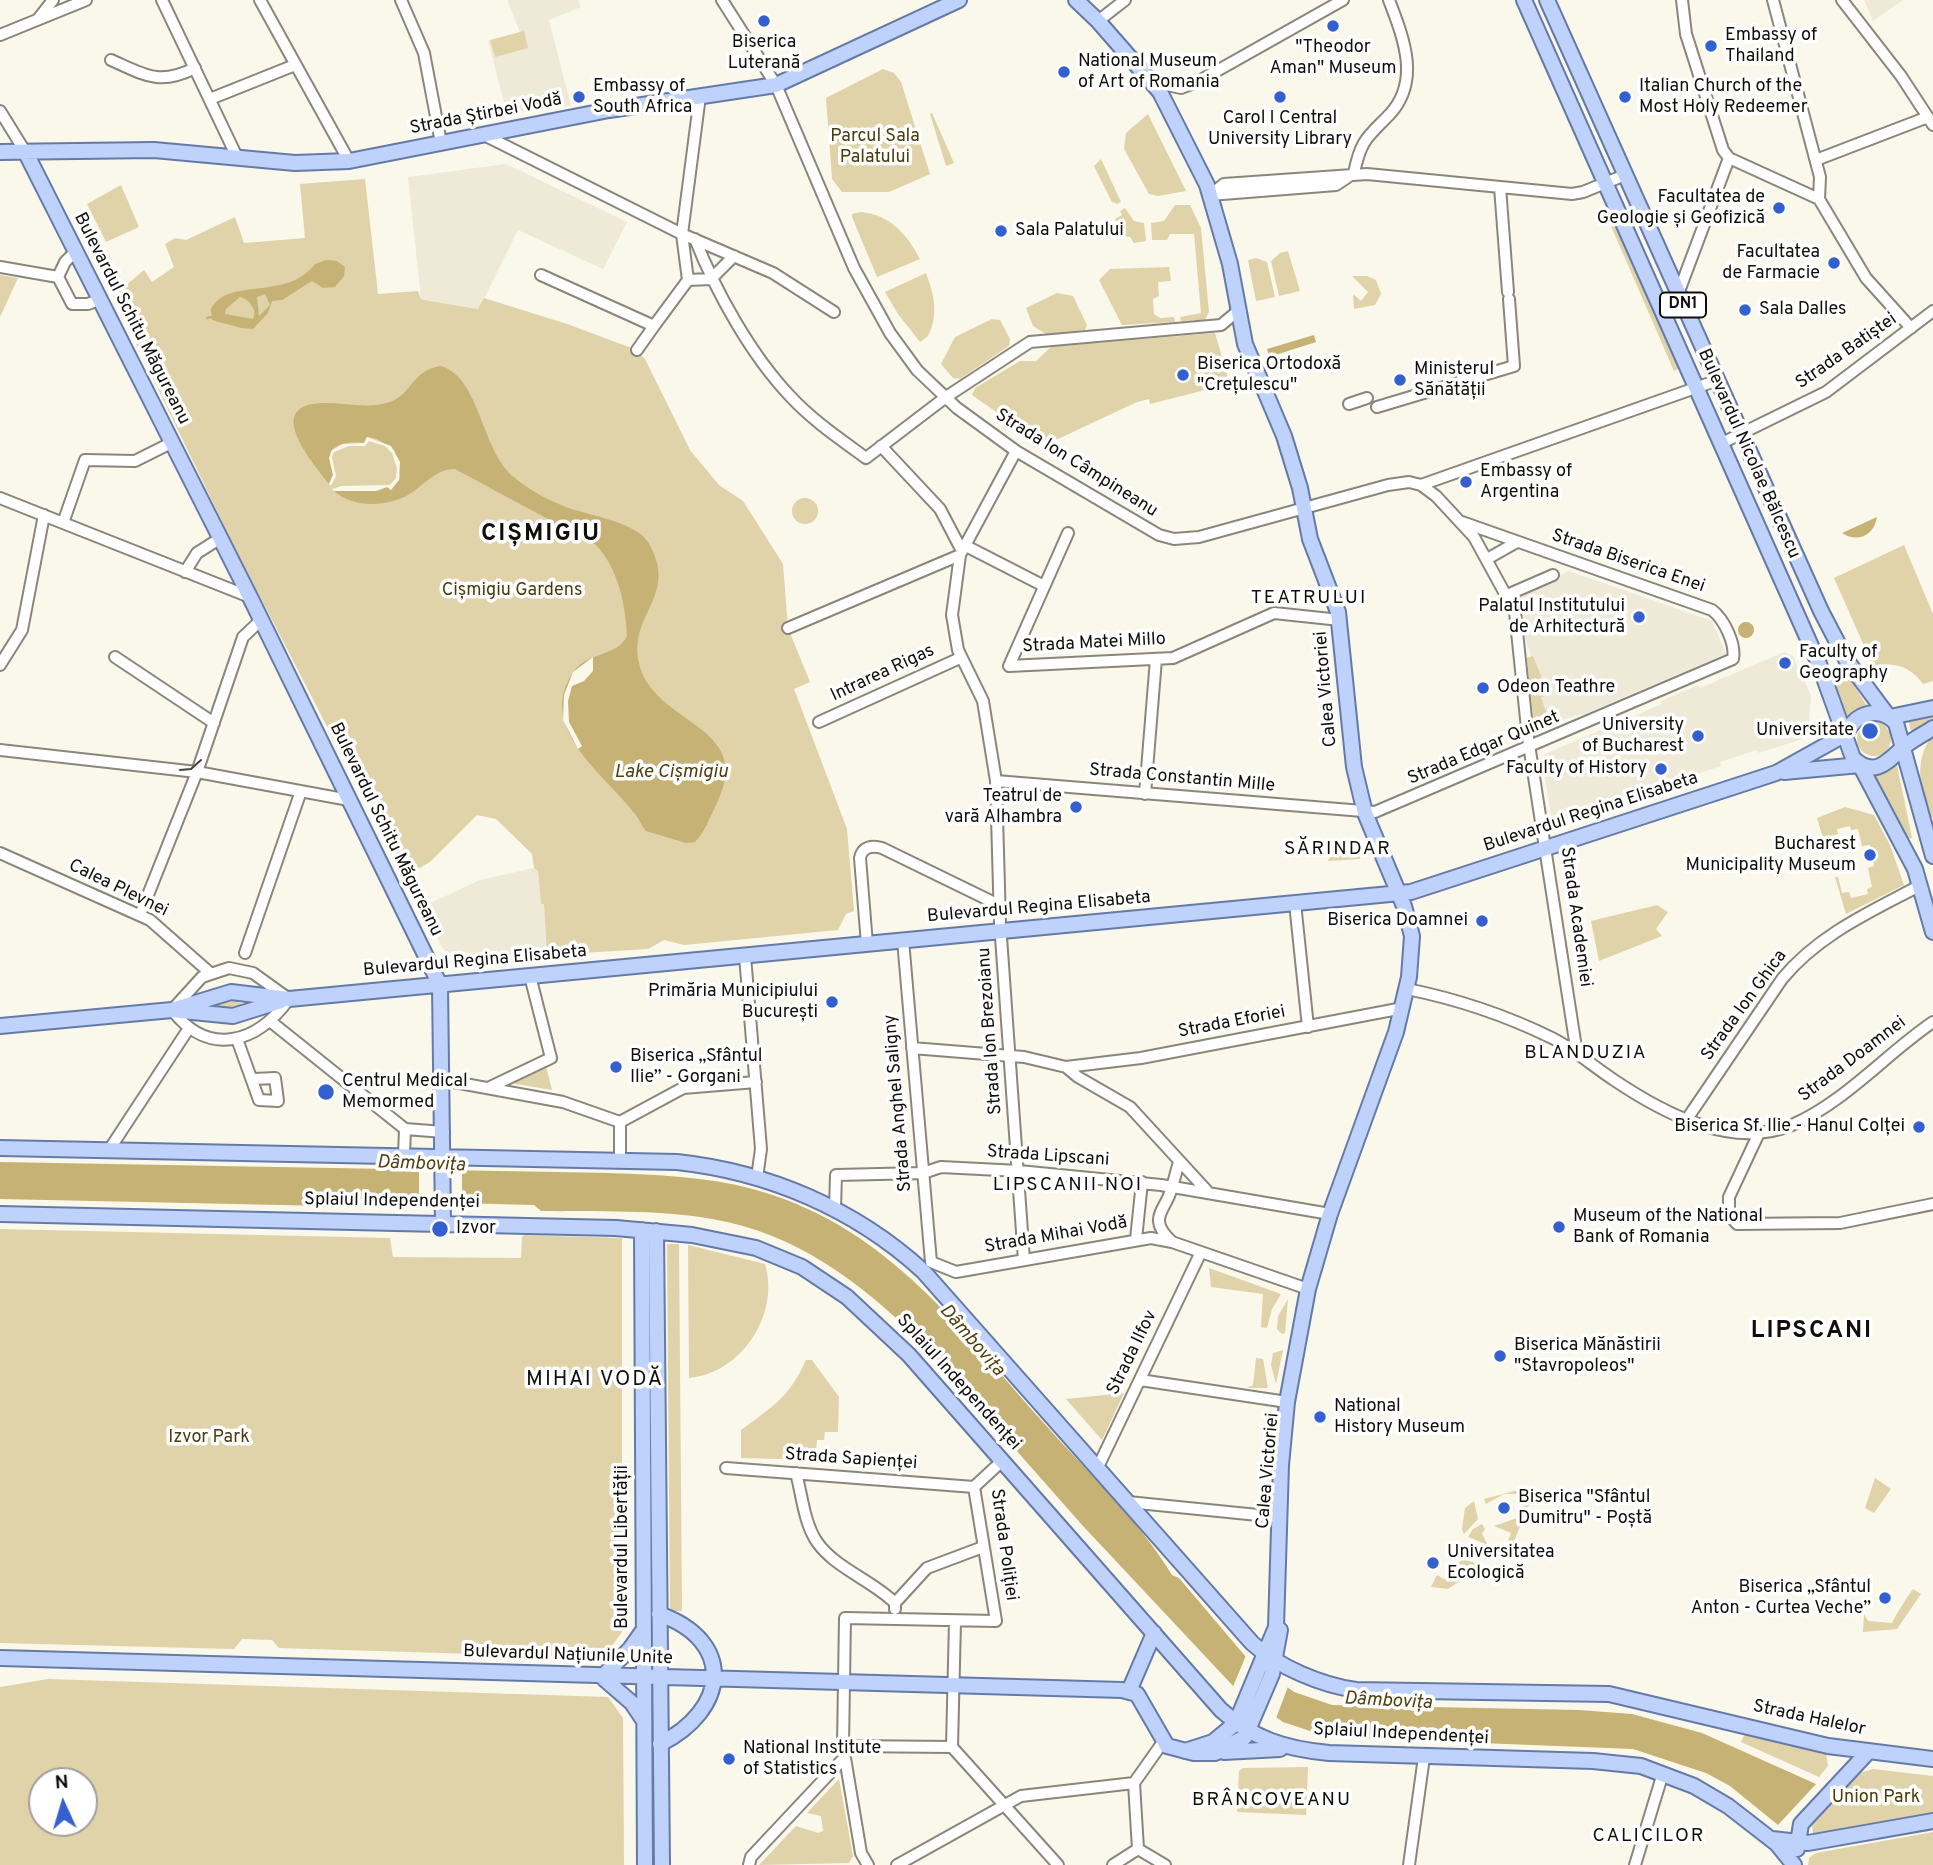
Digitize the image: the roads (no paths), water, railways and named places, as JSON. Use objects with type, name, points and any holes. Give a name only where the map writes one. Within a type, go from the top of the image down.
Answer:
[{"type":"main road","name":"Strada Știrbei Vodă","points":[[0,152],[154,150],[295,163],[349,161],[700,96],[775,85],[959,0]]},
{"type":"main road","name":"Calea Victoriei","points":[[1076,0],[1153,82],[1193,153],[1210,195],[1230,264],[1245,344],[1284,436],[1310,539],[1340,620],[1349,739],[1365,813],[1398,893],[1412,936],[1403,1008],[1373,1100],[1330,1214],[1308,1289],[1287,1402],[1278,1517],[1276,1627],[1268,1663]]},
{"type":"main road","name":"Bulevardul Nicolae Bălcescu","points":[[1524,0],[1819,664],[1846,734]]},
{"type":"main road","name":"Bulevardul Nicolae Bălcescu","points":[[1546,0],[1839,647],[1889,717]]},
{"type":"main road","name":"Bulevardul Schitu Măgureanu","points":[[26,153],[250,597],[440,985],[444,1132],[443,1223]]},
{"type":"main road","points":[[1933,708],[1889,717],[1866,714],[1854,721],[1846,734],[1849,751],[1860,765],[1902,841],[1933,932]]},
{"type":"main road","points":[[1889,717],[1900,732],[1901,748],[1933,856]]},
{"type":"main road","points":[[1860,765],[1886,764],[1901,748],[1933,727]]},
{"type":"main road","name":"Bulevardul Regina Elisabeta","points":[[289,999],[1420,890],[1776,773],[1846,734]]},
{"type":"main road","name":"Bulevardul Regina Elisabeta","points":[[1776,773],[1860,765]]},
{"type":"main road","points":[[172,1010],[231,992],[289,999]]},
{"type":"main road","points":[[0,1026],[172,1010],[233,1016],[289,999]]},
{"type":"main road","points":[[0,1148],[691,1163],[757,1178],[835,1209],[927,1266],[1097,1469],[1268,1663]]},
{"type":"main road","name":"Splaiul Independenței","points":[[0,1214],[443,1223],[649,1231],[715,1238],[756,1248],[790,1261],[825,1280],[894,1339],[1154,1633],[1236,1723],[1249,1732],[1292,1748],[1340,1754],[1593,1761],[1625,1764],[1663,1773],[1715,1798],[1770,1838],[1795,1865]]},
{"type":"main road","name":"Bulevardul Libertății","points":[[649,1231],[659,1614],[662,1865]]},
{"type":"main road","name":"Bulevardul Libertății","points":[[645,1865],[642,1632],[649,1231]]},
{"type":"main road","name":"Calea Victoriei","points":[[1268,1663],[1280,1635],[1290,1439],[1311,1300],[1308,1289]]},
{"type":"main road","points":[[659,1614],[679,1621],[695,1632],[709,1653],[715,1678],[708,1701],[699,1717],[678,1735],[660,1744]]},
{"type":"main road","points":[[642,1632],[630,1649],[602,1677],[632,1703],[642,1718]]},
{"type":"main road","points":[[1154,1633],[1129,1691],[1139,1698],[1163,1742],[1185,1751],[1215,1753],[1292,1748]]},
{"type":"main road","name":"Bulevardul Națiunile Unite","points":[[2,1658],[1129,1691]]},
{"type":"main road","points":[[1185,1751],[1213,1742],[1236,1723],[1243,1704],[1268,1663]]},
{"type":"main road","points":[[1215,1753],[1237,1744],[1249,1732],[1268,1663]]},
{"type":"main road","name":"Strada Halelor","points":[[1268,1663],[1356,1690],[1598,1693],[1679,1708],[1828,1746],[1933,1759]]},
{"type":"main road","points":[[1795,1865],[1801,1824],[1868,1752]]},
{"type":"main road","name":"Splaiul Independenței","points":[[1770,1838],[1797,1843],[1933,1821]]},
{"type":"street","points":[[38,19],[53,0]]},
{"type":"street","points":[[0,35],[86,0]]},
{"type":"street","points":[[162,0],[237,158]]},
{"type":"street","points":[[260,0],[349,161]]},
{"type":"street","points":[[401,0],[424,54],[441,143]]},
{"type":"street","name":"Strada Ion Câmpineanu","points":[[722,0],[775,85],[854,268],[901,349],[946,397],[1016,451],[1167,538],[1199,537],[1388,485],[1409,482],[1421,485],[1718,380]]},
{"type":"street","points":[[1098,21],[1125,0]]},
{"type":"street","points":[[1153,82],[1181,88],[1199,82],[1343,0]]},
{"type":"street","points":[[1354,173],[1362,142],[1392,112],[1405,89],[1406,52],[1389,0]]},
{"type":"street","points":[[1682,0],[1686,34],[1716,131],[1729,158],[1819,199],[1866,278],[1911,328]]},
{"type":"street","points":[[1773,0],[1821,177],[1819,199]]},
{"type":"street","points":[[1816,160],[1931,121],[1901,76],[1842,0]]},
{"type":"street","points":[[111,60],[158,79],[179,76],[195,68]]},
{"type":"street","points":[[210,99],[295,65]]},
{"type":"street","points":[[637,351],[688,280],[682,234],[700,96]]},
{"type":"street","points":[[0,111],[26,153]]},
{"type":"street","points":[[484,135],[682,234],[793,284],[834,312]]},
{"type":"street","points":[[1678,294],[1729,158]]},
{"type":"street","points":[[1210,195],[1221,185],[1233,183],[1354,173],[1578,193],[1625,175]]},
{"type":"street","points":[[1377,407],[1514,366],[1500,187]]},
{"type":"street","points":[[695,239],[711,279],[779,384],[812,417],[866,458],[946,397],[1030,342],[1221,325],[1238,311]]},
{"type":"street","points":[[58,277],[65,262],[76,251]]},
{"type":"street","points":[[688,280],[711,279],[734,256]]},
{"type":"street","points":[[0,267],[58,277]]},
{"type":"street","points":[[541,275],[654,326]]},
{"type":"street","points":[[58,277],[72,304],[88,304],[101,299]]},
{"type":"street","name":"Strada Batiștei","points":[[1722,443],[1826,392],[1933,311]]},
{"type":"street","points":[[1349,404],[1367,398]]},
{"type":"street","points":[[63,523],[85,460],[135,461],[171,443]]},
{"type":"street","points":[[881,446],[940,509],[962,550],[1044,586],[1068,533]]},
{"type":"street","points":[[788,628],[962,550],[1016,451]]},
{"type":"street","name":"Strada Academiei","points":[[1421,485],[1462,522],[1487,559],[1507,595],[1519,631],[1530,748],[1577,1054]]},
{"type":"street","points":[[0,498],[250,597]]},
{"type":"street","points":[[0,665],[4,654],[22,630],[44,515]]},
{"type":"street","name":"Strada Biserica Enei","points":[[1462,522],[1712,610],[1722,621],[1734,649],[1731,662]]},
{"type":"street","points":[[185,572],[197,553],[219,539]]},
{"type":"street","points":[[1487,559],[1517,542]]},
{"type":"street","name":"Strada Ion Brezoianu","points":[[962,550],[952,615],[960,658],[983,701],[996,781],[1001,931],[1024,1260]]},
{"type":"street","points":[[1507,595],[1553,575]]},
{"type":"street","name":"Strada Matei Millo","points":[[1044,586],[1009,666],[1180,656],[1270,614],[1340,620]]},
{"type":"street","points":[[140,915],[197,772],[243,637],[261,620]]},
{"type":"street","points":[[115,657],[215,723]]},
{"type":"street","name":"Intrarea Rigas","points":[[819,722],[960,658]]},
{"type":"street","points":[[1145,794],[1156,659]]},
{"type":"street","name":"Strada Edgar Quinet","points":[[1365,813],[1383,811],[1731,662]]},
{"type":"street","points":[[0,750],[197,772],[349,800]]},
{"type":"street","name":"Strada Constantin Mille","points":[[996,781],[1365,813]]},
{"type":"street","points":[[245,953],[302,791]]},
{"type":"street","points":[[867,944],[860,858],[863,851],[871,846],[882,848],[1001,906]]},
{"type":"street","name":"Calea Plevnei","points":[[0,853],[140,915],[159,926],[209,972]]},
{"type":"street","name":"Strada Ion Ghica","points":[[1687,1119],[1782,979],[1800,958],[1824,938],[1919,886]]},
{"type":"street","points":[[1295,903],[1308,1027]]},
{"type":"street","name":"Strada Anghel Saligny","points":[[903,940],[923,1173],[927,1266]]},
{"type":"street","points":[[745,956],[761,1149],[757,1178]]},
{"type":"street","points":[[229,968],[247,971],[289,999],[271,1021],[257,1031],[237,1039],[214,1039],[189,1028],[172,1010],[195,982],[209,972],[229,968]]},
{"type":"street","points":[[490,1087],[551,1058],[530,976]]},
{"type":"street","name":"Strada Doamnei","points":[[1407,989],[1487,1011],[1553,1039],[1632,1092],[1687,1119],[1723,1130],[1759,1133],[1780,1129],[1806,1118],[1933,1022]]},
{"type":"street","name":"Strada Eforiei","points":[[1066,1067],[1141,1058],[1403,1008]]},
{"type":"street","points":[[271,1021],[405,1129],[444,1132]]},
{"type":"street","points":[[109,1150],[189,1028]]},
{"type":"street","points":[[237,1039],[254,1079]]},
{"type":"street","points":[[912,1048],[1011,1056],[1066,1067],[1078,1077],[1130,1107],[1208,1193]]},
{"type":"street","points":[[443,1080],[563,1102],[620,1122],[683,1088],[756,1082]]},
{"type":"street","points":[[620,1122],[620,1160]]},
{"type":"street","points":[[404,1155],[405,1129]]},
{"type":"street","points":[[1759,1133],[1727,1202],[1729,1216],[1737,1224],[1840,1223],[1933,1203]]},
{"type":"street","points":[[1172,1242],[1163,1231],[1159,1219],[1179,1162]]},
{"type":"street","name":"Strada Lipscani","points":[[835,1209],[836,1175],[923,1173],[941,1167],[1142,1182],[1330,1214]]},
{"type":"street","points":[[1136,1239],[1142,1182]]},
{"type":"street","name":"Strada Mihai Vodă","points":[[927,1266],[956,1272],[1150,1238],[1172,1242],[1308,1289]]},
{"type":"street","name":"Strada Ilfov","points":[[1097,1469],[1201,1252]]},
{"type":"street","points":[[1140,1380],[1287,1402]]},
{"type":"street","name":"Strada Poliției","points":[[955,1620],[996,1621],[974,1486],[1002,1461]]},
{"type":"street","name":"Strada Sapienței","points":[[726,1468],[974,1486]]},
{"type":"street","points":[[796,1473],[816,1540],[825,1552],[880,1588],[895,1603]]},
{"type":"street","points":[[1128,1502],[1278,1517]]},
{"type":"street","points":[[895,1619],[895,1603],[927,1568],[983,1547]]},
{"type":"street","points":[[868,1865],[861,1853],[844,1758],[845,1618],[955,1620],[952,1747],[1058,1865]]},
{"type":"street","points":[[1138,1849],[1134,1783],[1163,1742]]},
{"type":"street","points":[[843,1746],[952,1747]]},
{"type":"street","points":[[1409,1865],[1424,1757]]},
{"type":"street","points":[[750,1865],[751,1857],[844,1758]]},
{"type":"street","points":[[1635,1865],[1663,1773]]},
{"type":"street","points":[[897,1865],[1021,1796],[1134,1783]]},
{"type":"street","points":[[1113,1865],[1138,1849]]},
{"type":"street","points":[[1138,1849],[1165,1865]]},
{"type":"water","points":[[326,260],[337,261],[345,267],[344,276],[335,287],[323,288],[312,281],[282,300],[272,301],[268,313],[253,329],[212,320],[211,309],[219,299],[230,293],[289,282],[303,275],[315,264]],"holes":[[[265,294],[270,305],[259,316],[257,297]],[[240,297],[252,305],[253,319],[225,314],[226,309]]]},
{"type":"water","points":[[1314,335],[1316,342],[1269,357],[1267,349]]},
{"type":"water","name":"Lake Cișmigiu","points":[[441,366],[454,373],[465,385],[495,451],[515,478],[559,504],[633,529],[648,542],[659,577],[640,631],[639,663],[648,684],[663,700],[714,741],[724,758],[725,778],[716,805],[702,834],[695,842],[686,843],[646,831],[636,815],[578,748],[568,730],[562,711],[564,692],[574,671],[586,660],[616,648],[627,636],[625,612],[615,576],[604,554],[596,545],[455,469],[442,471],[408,495],[390,502],[370,504],[350,500],[334,491],[376,491],[387,487],[391,490],[400,477],[395,451],[377,439],[367,437],[364,443],[349,443],[336,447],[330,453],[333,475],[329,484],[303,449],[294,423],[296,413],[306,406],[325,403],[374,405],[390,402],[403,394],[424,372]]},
{"type":"water","points":[[1877,517],[1872,529],[1864,536],[1853,537],[1842,533]]},
{"type":"water","points":[[1743,622],[1749,622],[1754,630],[1752,636],[1743,638],[1738,633],[1738,627]]},
{"type":"water","name":"Dâmbovița","points":[[0,1162],[610,1173],[707,1180],[763,1192],[808,1209],[848,1231],[885,1257],[919,1286],[1111,1496],[1144,1534],[1172,1575],[1179,1578],[1246,1657],[1294,1692],[1332,1705],[1579,1710],[1632,1714],[1702,1733],[1816,1784],[1778,1825],[1730,1786],[1706,1773],[1633,1749],[1328,1737],[1283,1722],[1235,1688],[1083,1526],[917,1338],[895,1317],[824,1262],[771,1235],[691,1216],[541,1211],[534,1205],[339,1200],[329,1206],[0,1199]]},
{"type":"waterway","points":[[207,318],[211,317]]},
{"type":"tram line","points":[[180,770],[191,769],[201,760]]},
{"type":"place","name":"Biserica Luterană","points":[[764,21]]},
{"type":"place","name":"\"Theodor Aman\" Museum","points":[[1333,26]]},
{"type":"place","name":"Embassy of Thailand","points":[[1711,46]]},
{"type":"place","name":"National Museum of Art of Romania","points":[[1064,72]]},
{"type":"place","name":"Embassy of South Africa","points":[[579,97]]},
{"type":"place","name":"Carol I Central University Library","points":[[1280,97]]},
{"type":"place","name":"Italian Church of the Most Holy Redeemer","points":[[1625,97]]},
{"type":"place","name":"Facultatea de Geologie și Geofizică","points":[[1779,208]]},
{"type":"place","name":"Sala Palatului","points":[[1001,231]]},
{"type":"place","name":"Facultatea de Farmacie","points":[[1834,263]]},
{"type":"place","name":"Sala Dalles","points":[[1745,310]]},
{"type":"place","name":"Biserica Ortodoxă \"Crețulescu\"","points":[[1183,375]]},
{"type":"place","name":"Ministerul Sănătății","points":[[1400,380]]},
{"type":"place","name":"Embassy of Argentina","points":[[1466,482]]},
{"type":"place","name":"Palatul Institutului de Arhitectură","points":[[1639,617]]},
{"type":"place","name":"Faculty of Geography","points":[[1785,663]]},
{"type":"place","name":"Odeon Teathre","points":[[1483,688]]},
{"type":"place","name":"Universitate","points":[[1870,731]]},
{"type":"place","name":"University of Bucharest","points":[[1698,736]]},
{"type":"place","name":"Faculty of History","points":[[1661,769]]},
{"type":"place","name":"Teatrul de vară Alhambra","points":[[1076,807]]},
{"type":"place","name":"Bucharest Municipality Museum","points":[[1870,855]]},
{"type":"place","name":"Biserica Doamnei","points":[[1482,921]]},
{"type":"place","name":"Primăria Municipiului București","points":[[832,1002]]},
{"type":"place","name":"Biserica „Sfântul Ilie” - Gorgani","points":[[616,1067]]},
{"type":"place","name":"Centrul Medical Memormed","points":[[326,1092]]},
{"type":"place","name":"Biserica Sf. Ilie - Hanul Colței","points":[[1919,1127]]},
{"type":"place","name":"Museum of the National Bank of Romania","points":[[1559,1227]]},
{"type":"place","name":"Izvor","points":[[440,1229]]},
{"type":"place","name":"Biserica Mănăstirii \"Stavropoleos\"","points":[[1500,1356]]},
{"type":"place","name":"National History Museum","points":[[1320,1417]]},
{"type":"place","name":"Biserica \"Sfântul Dumitru\" - Poștă","points":[[1504,1508]]},
{"type":"place","name":"Universitatea Ecologică","points":[[1433,1563]]},
{"type":"place","name":"Biserica „Sfântul Anton - Curtea Veche”","points":[[1885,1598]]},
{"type":"place","name":"National Institute of Statistics","points":[[729,1759]]},
{"type":"district","name":"CIȘMIGIU","points":[[541,535]]},
{"type":"district","name":"TEATRULUI","points":[[1309,599]]},
{"type":"district","name":"SĂRINDAR","points":[[1338,850]]},
{"type":"district","name":"BLANDUZIA","points":[[1586,1054]]},
{"type":"district","name":"LIPSCANII NOI","points":[[1068,1186]]},
{"type":"district","name":"LIPSCANI","points":[[1812,1332]]},
{"type":"district","name":"MIHAI VODĂ","points":[[595,1381]]},
{"type":"district","name":"BRÂNCOVEANU","points":[[1272,1801]]},
{"type":"district","name":"CALICILOR","points":[[1649,1837]]},
{"type":"park label","name":"Parcul Sala Palatului","points":[[875,147]]},
{"type":"park label","name":"Cișmigiu Gardens","points":[[512,591]]},
{"type":"park label","name":"Izvor Park","points":[[209,1438]]},
{"type":"park label","name":"Union Park","points":[[1876,1798]]}]
